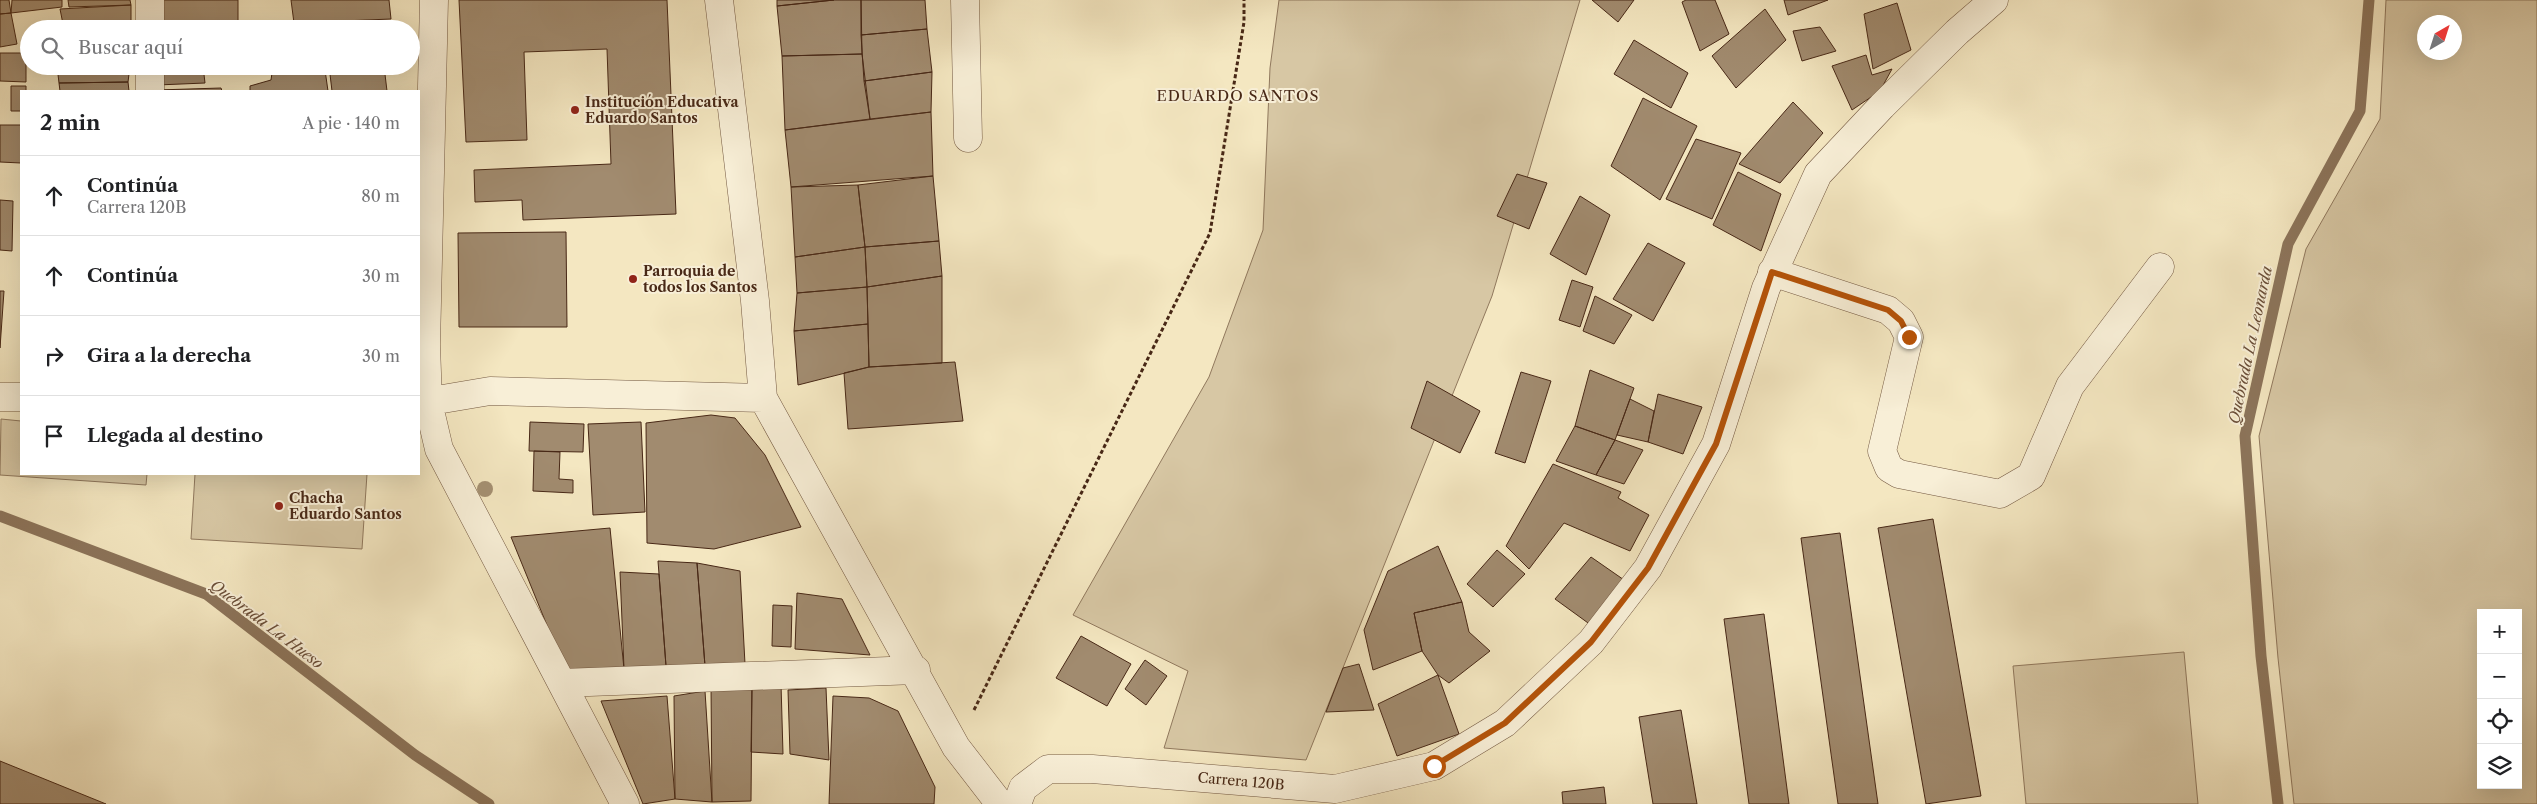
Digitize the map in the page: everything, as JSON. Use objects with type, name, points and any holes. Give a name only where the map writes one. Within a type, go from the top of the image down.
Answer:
[{"type":"street","points":[[150,0],[150,20]]},
{"type":"street","points":[[434,0],[423,402],[439,449],[624,804]]},
{"type":"street","points":[[720,0],[755,301],[763,398],[916,670],[956,747],[1000,804]]},
{"type":"street","points":[[965,0],[968,138]]},
{"type":"street","name":"Carrera 120B","points":[[1016,804],[1023,788],[1048,769],[1092,768],[1335,789],[1434,766],[1505,723],[1591,642],[1648,568],[1716,444],[1772,272],[1818,174],[1888,99],[1957,32],[1994,0]]},
{"type":"street","points":[[150,75],[150,90]]},
{"type":"street","points":[[1772,272],[1888,310],[1901,321],[1909,337],[1882,451],[1889,468],[1899,474],[2000,494],[2031,476],[2070,386],[2160,267]]},
{"type":"street","points":[[423,402],[490,391],[763,398]]},
{"type":"street","points":[[0,397],[20,397]]},
{"type":"street","points":[[562,683],[916,670]]},
{"type":"path","points":[[956,747],[1210,233],[1244,22],[1244,0]]},
{"type":"shaded area","points":[[1279,0],[1580,0],[1492,296],[1306,760],[1164,748],[1188,671],[1073,615],[1209,377],[1263,230],[1270,68]]},
{"type":"shaded area","points":[[2386,0],[2537,0],[2537,804],[2294,804],[2278,658],[2259,436],[2306,249],[2380,119]]},
{"type":"shaded area","points":[[1,419],[20,421],[20,475],[147,475],[146,485],[0,475]]},
{"type":"shaded area","name":"Chacha Eduardo Santos","points":[[195,475],[367,475],[362,549],[191,539]]},
{"type":"shaded area","points":[[2184,652],[2198,804],[2026,804],[2013,666]]},
{"type":"building","points":[[0,0],[9,0],[11,13],[0,14]]},
{"type":"building","points":[[12,0],[62,0],[62,7],[11,13]]},
{"type":"building","points":[[68,0],[130,0],[131,5],[69,7]]},
{"type":"building","points":[[160,0],[238,0],[238,20],[159,20]]},
{"type":"building","points":[[291,0],[389,0],[391,19],[294,20]]},
{"type":"building","name":"Institución Educativa Eduardo Santos","points":[[459,0],[667,0],[676,214],[523,220],[522,200],[475,202],[474,170],[611,164],[607,49],[524,52],[527,140],[466,142]]},
{"type":"building","points":[[777,0],[834,0],[777,6]]},
{"type":"building","points":[[834,0],[861,0],[862,54],[782,56],[777,6]]},
{"type":"building","points":[[861,0],[925,0],[927,29],[861,35]]},
{"type":"building","points":[[1592,0],[1634,0],[1618,22]]},
{"type":"building","points":[[1686,0],[1715,0],[1729,34],[1700,51],[1682,2]]},
{"type":"building","points":[[1784,0],[1828,0],[1788,15]]},
{"type":"building","points":[[1897,3],[1911,50],[1873,69],[1864,14]]},
{"type":"building","points":[[131,5],[131,20],[62,20],[60,9]]},
{"type":"building","points":[[1765,9],[1786,40],[1736,88],[1712,56]]},
{"type":"building","points":[[11,13],[17,44],[0,47],[0,14]]},
{"type":"building","points":[[1820,27],[1836,51],[1802,61],[1793,31]]},
{"type":"building","points":[[927,29],[932,72],[864,81],[861,35]]},
{"type":"building","points":[[1634,40],[1688,73],[1671,108],[1614,74]]},
{"type":"building","points":[[0,53],[20,53],[20,75],[26,75],[26,82],[0,81]]},
{"type":"building","points":[[862,54],[870,119],[785,130],[782,56]]},
{"type":"building","points":[[1866,55],[1872,75],[1892,69],[1880,91],[1852,110],[1832,66]]},
{"type":"building","points":[[932,72],[931,112],[870,119],[864,81]]},
{"type":"building","points":[[58,75],[129,75],[128,82],[59,83]]},
{"type":"building","points":[[157,75],[204,75],[205,83],[157,85]]},
{"type":"building","points":[[272,75],[326,75],[328,90],[250,90],[250,86],[271,80]]},
{"type":"building","points":[[330,75],[385,75],[387,90],[332,90]]},
{"type":"building","points":[[128,82],[129,90],[60,90],[59,83]]},
{"type":"building","points":[[11,86],[26,86],[26,90],[20,90],[20,111],[11,111]]},
{"type":"building","points":[[221,88],[222,90],[157,90]]},
{"type":"building","points":[[1643,98],[1697,126],[1660,200],[1611,166]]},
{"type":"building","points":[[1793,102],[1823,133],[1780,183],[1739,164]]},
{"type":"building","points":[[931,112],[933,176],[791,187],[785,130]]},
{"type":"building","points":[[0,125],[20,125],[20,163],[0,162]]},
{"type":"building","points":[[1696,139],[1741,153],[1712,219],[1666,199]]},
{"type":"building","points":[[1738,172],[1781,194],[1761,251],[1713,225]]},
{"type":"building","points":[[1517,174],[1547,183],[1529,229],[1497,216]]},
{"type":"building","points":[[933,176],[939,241],[865,247],[858,185]]},
{"type":"building","points":[[858,185],[865,247],[795,257],[791,187]]},
{"type":"building","points":[[1580,196],[1610,215],[1586,275],[1550,254]]},
{"type":"building","points":[[0,200],[13,201],[12,251],[0,250]]},
{"type":"building","points":[[566,232],[567,327],[459,327],[458,233]]},
{"type":"building","points":[[939,241],[942,276],[867,287],[865,247]]},
{"type":"building","points":[[1648,243],[1685,263],[1653,321],[1613,299]]},
{"type":"building","points":[[865,247],[867,287],[797,293],[795,257]]},
{"type":"building","points":[[942,276],[942,363],[869,367],[867,287]]},
{"type":"building","points":[[1572,280],[1593,287],[1580,327],[1559,320]]},
{"type":"building","points":[[867,287],[868,324],[794,331],[797,293]]},
{"type":"building","points":[[0,291],[4,291],[0,348]]},
{"type":"building","points":[[1595,296],[1632,315],[1614,344],[1583,331]]},
{"type":"building","points":[[868,324],[869,367],[798,385],[794,331]]},
{"type":"building","points":[[955,362],[963,421],[848,429],[844,373],[869,367]]},
{"type":"building","points":[[1590,370],[1634,388],[1615,440],[1575,426]]},
{"type":"building","points":[[1521,372],[1551,381],[1525,463],[1495,453]]},
{"type":"building","points":[[1427,381],[1480,411],[1460,453],[1411,428]]},
{"type":"building","points":[[1658,394],[1702,407],[1683,454],[1648,442]]},
{"type":"building","points":[[1630,399],[1654,411],[1648,442],[1617,435]]},
{"type":"building","points":[[711,415],[735,418],[765,455],[801,527],[714,549],[647,543],[646,423]]},
{"type":"building","points":[[530,422],[584,424],[583,452],[529,451]]},
{"type":"building","points":[[641,422],[645,512],[593,515],[588,424]]},
{"type":"building","points":[[1575,426],[1615,440],[1596,475],[1556,461]]},
{"type":"building","points":[[1615,440],[1643,450],[1624,484],[1596,475]]},
{"type":"building","points":[[534,451],[560,452],[559,479],[573,480],[573,493],[533,491]]},
{"type":"building","points":[[1553,464],[1621,492],[1618,498],[1649,515],[1630,551],[1564,523],[1529,569],[1506,546]]},
{"type":"building","points":[[1933,519],[1981,796],[1926,804],[1878,528]]},
{"type":"building","points":[[610,528],[624,669],[566,672],[511,537]]},
{"type":"building","points":[[1840,533],[1878,804],[1838,804],[1801,538]]},
{"type":"building","points":[[1438,546],[1462,602],[1414,613],[1422,651],[1373,670],[1364,630],[1388,571]]},
{"type":"building","points":[[1497,550],[1525,574],[1493,607],[1467,584]]},
{"type":"building","points":[[1591,557],[1627,582],[1595,628],[1555,599]]},
{"type":"building","points":[[658,561],[697,563],[705,666],[666,666]]},
{"type":"building","points":[[697,563],[740,571],[745,664],[705,666]]},
{"type":"building","points":[[620,572],[659,574],[666,666],[624,669]]},
{"type":"building","points":[[797,593],[842,599],[870,655],[795,649]]},
{"type":"building","points":[[1462,602],[1469,632],[1490,651],[1449,683],[1438,675],[1422,651],[1414,613]]},
{"type":"building","points":[[773,605],[792,606],[791,647],[772,646]]},
{"type":"building","points":[[1764,614],[1789,804],[1749,804],[1724,619]]},
{"type":"building","points":[[1081,636],[1131,664],[1107,706],[1056,678]]},
{"type":"building","points":[[1145,660],[1167,676],[1146,705],[1125,689]]},
{"type":"building","points":[[1359,664],[1374,710],[1326,712],[1343,668]]},
{"type":"building","points":[[1438,675],[1459,734],[1397,756],[1378,704]]},
{"type":"building","points":[[781,684],[783,754],[751,752],[752,685]]},
{"type":"building","points":[[752,685],[751,801],[712,802],[711,686]]},
{"type":"building","points":[[826,688],[829,760],[790,754],[788,690]]},
{"type":"building","points":[[705,691],[712,802],[675,799],[674,696]]},
{"type":"building","points":[[667,696],[675,799],[643,804],[601,701]]},
{"type":"building","points":[[833,696],[869,698],[898,711],[935,787],[934,804],[829,804]]},
{"type":"building","points":[[1681,710],[1697,804],[1653,804],[1639,717]]},
{"type":"building","points":[[0,761],[106,804],[0,804]]},
{"type":"building","points":[[1604,787],[1606,804],[1563,804],[1562,792]]},
{"type":"waterway","name":"Quebrada La Leonarda","points":[[2278,804],[2261,656],[2245,436],[2288,244],[2360,111],[2369,0]]},
{"type":"waterway","name":"Quebrada La Hueso","points":[[0,516],[206,594],[415,755],[489,804]]},
{"type":"place","name":"Institución Educativa Eduardo Santos","points":[[575,110]]},
{"type":"place","name":"Parroquia de todos los Santos","points":[[633,279]]},
{"type":"place","name":"Chacha Eduardo Santos","points":[[279,506]]},
{"type":"district","name":"EDUARDO SANTOS","points":[[1238,95]]},
{"type":"route","points":[[1434,766],[1505,723],[1591,642],[1648,568],[1716,444],[1772,272],[1888,310],[1901,321],[1909,337]]}]
